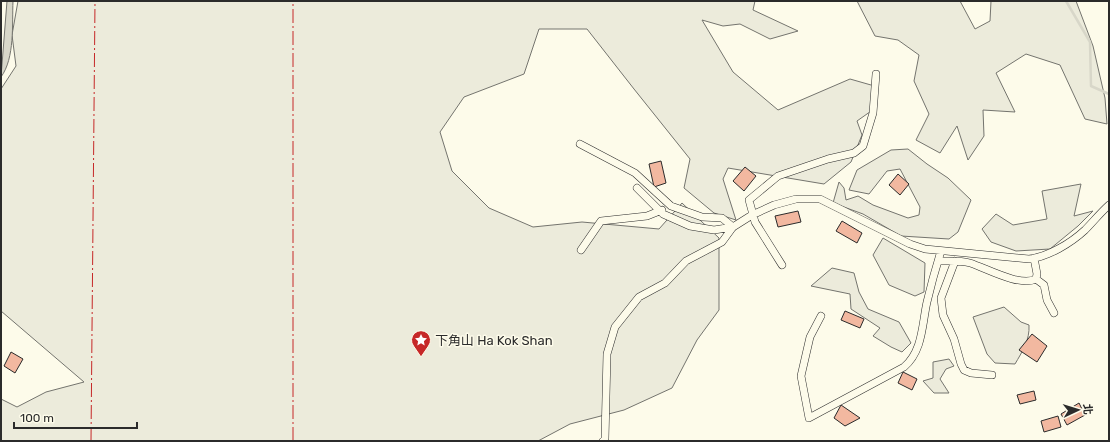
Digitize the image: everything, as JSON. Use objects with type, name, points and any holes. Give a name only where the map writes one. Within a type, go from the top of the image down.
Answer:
[{"type":"street","points":[[782,265],[755,222],[749,200],[778,176],[828,159],[854,153],[863,146],[873,113],[876,74]]},
{"type":"street","points":[[580,144],[635,174],[671,206],[702,217],[722,218],[734,227]]},
{"type":"street","points":[[636,188],[663,214],[690,226],[714,230],[734,227]]},
{"type":"street","points":[[603,441],[605,439],[607,354],[615,327],[639,297],[664,283],[686,261],[722,242],[734,227],[752,215],[774,205],[796,199],[820,200],[910,244],[942,251],[1034,258],[1060,248],[1074,239],[1109,205]]},
{"type":"street","points":[[580,250],[601,221],[647,216],[671,206]]},
{"type":"street","points":[[821,316],[810,337],[800,376],[809,418],[909,363],[919,346],[927,300],[942,251]]},
{"type":"street","points":[[1034,258],[1038,274],[1036,279]]},
{"type":"street","points":[[938,261],[969,262],[1008,278],[1032,281],[1036,279]]},
{"type":"street","points":[[955,261],[942,298],[943,315],[954,339],[964,370],[971,373],[992,375]]},
{"type":"street","points":[[1036,279],[1044,286],[1047,300],[1054,313]]},
{"type":"shaded area","points":[[7,1],[13,1],[12,40],[9,60],[1,77]]},
{"type":"shaded area","points":[[18,1],[755,1],[753,10],[798,31],[770,39],[740,24],[723,26],[702,20],[733,72],[778,110],[850,79],[878,87],[874,109],[857,121],[862,135],[851,162],[824,184],[728,168],[723,179],[736,220],[714,213],[684,188],[690,159],[587,29],[539,29],[524,74],[464,97],[440,132],[452,171],[489,208],[533,227],[582,222],[659,229],[682,203],[719,238],[719,310],[697,340],[672,388],[624,410],[570,424],[538,441],[1,441],[1,399],[17,407],[46,392],[84,382],[1,311],[1,89],[16,66],[12,35]]},
{"type":"shaded area","points":[[857,1],[960,1],[975,29],[990,21],[991,1],[1076,1],[1093,46],[1105,98],[1107,124],[1085,119],[1060,65],[1026,54],[996,73],[1015,112],[983,110],[984,136],[968,160],[957,126],[940,153],[916,140],[929,114],[914,81],[919,55],[898,40],[875,36]]},
{"type":"shaded area","points":[[908,149],[948,178],[971,200],[958,232],[949,239],[901,236],[863,214],[833,203],[839,182],[844,188],[846,200],[858,196],[873,205],[908,218],[919,215],[920,207],[900,169],[887,171],[869,194],[849,190],[857,170],[891,150]]},
{"type":"shaded area","points":[[1081,184],[1074,216],[1093,211],[1078,226],[1050,249],[1016,251],[991,242],[982,229],[996,214],[1013,225],[1047,219],[1042,191]]},
{"type":"shaded area","points":[[883,238],[925,263],[924,292],[915,296],[889,285],[873,255]]},
{"type":"shaded area","points":[[832,268],[854,273],[859,292],[868,309],[899,322],[911,343],[902,352],[873,336],[880,328],[851,309],[850,294],[811,286]]},
{"type":"shaded area","points":[[1004,307],[1021,322],[1029,325],[1027,341],[1015,364],[995,363],[987,354],[973,317]]},
{"type":"shaded area","points":[[949,359],[954,366],[946,369],[940,379],[949,393],[934,393],[923,381],[933,378],[933,362]]},
{"type":"building","points":[[661,161],[666,183],[654,187],[649,164]]},
{"type":"building","points":[[745,167],[756,176],[744,191],[733,181]]},
{"type":"building","points":[[898,174],[909,184],[900,195],[889,185]]},
{"type":"building","points":[[798,211],[801,222],[778,227],[775,216]]},
{"type":"building","points":[[842,221],[862,233],[857,243],[836,231]]},
{"type":"building","points":[[845,311],[864,319],[860,328],[841,320]]},
{"type":"building","points":[[1032,334],[1047,346],[1037,362],[1019,350]]},
{"type":"building","points":[[11,352],[23,359],[15,373],[4,366]]},
{"type":"building","points":[[903,372],[917,379],[912,390],[898,383]]},
{"type":"building","points":[[1034,391],[1036,400],[1020,404],[1017,395]]},
{"type":"building","points":[[1079,403],[1085,415],[1067,425],[1061,414]]},
{"type":"building","points":[[841,405],[860,418],[845,426],[834,418]]},
{"type":"building","points":[[1058,416],[1061,427],[1044,432],[1041,421]]},
{"type":"waterway","points":[[1066,1],[1090,42],[1091,86],[1109,94]]},
{"type":"power","points":[[91,441],[95,1]]},
{"type":"power","points":[[293,1],[293,441]]},
{"type":"place","name":"下角山 Ha Kok Shan","points":[[421,357]]}]
